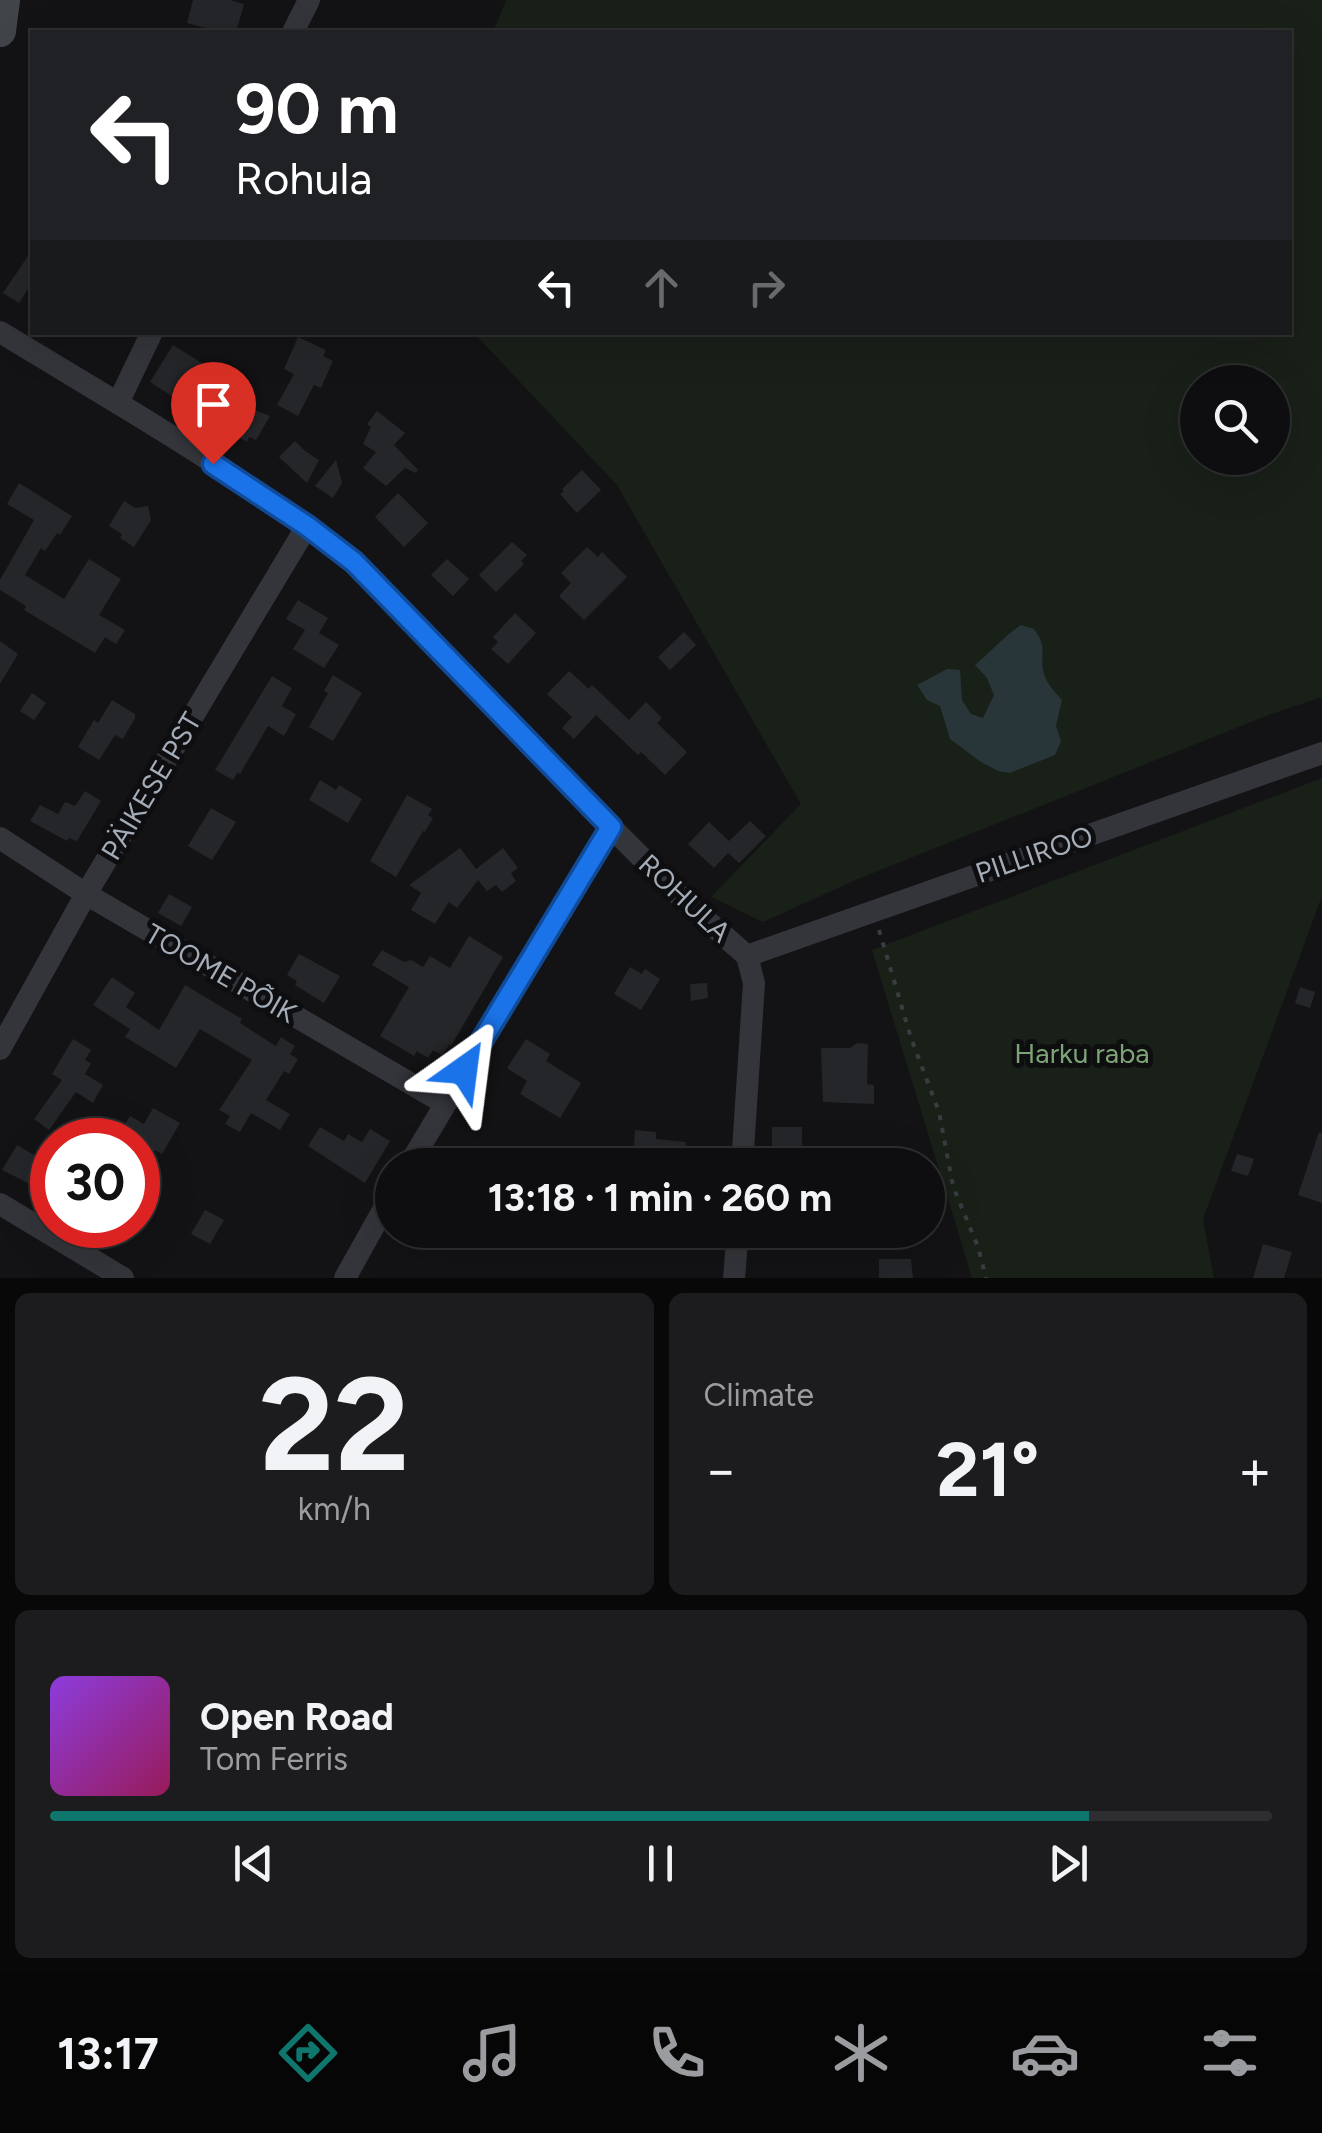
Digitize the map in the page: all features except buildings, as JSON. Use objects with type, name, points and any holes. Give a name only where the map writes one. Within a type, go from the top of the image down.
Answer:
[{"type":"main road","points":[[0,31],[4,0]]},
{"type":"street","points":[[294,30],[308,0]]},
{"type":"street","name":"ROHULA","points":[[0,332],[118,403],[307,526],[354,562],[611,827],[746,956],[754,983],[743,1148]]},
{"type":"street","points":[[118,403],[151,335]]},
{"type":"street","name":"PÄIKESE PST","points":[[0,1049],[86,894],[307,526]]},
{"type":"street","name":"PILLIROO","points":[[746,956],[1322,754]]},
{"type":"street","points":[[419,1148],[611,827]]},
{"type":"street","name":"TOOME PÕIK","points":[[0,838],[86,894],[444,1103]]},
{"type":"street","points":[[0,1204],[123,1278]]},
{"type":"street","points":[[345,1278],[375,1224]]},
{"type":"street","points":[[734,1278],[736,1248]]},
{"type":"path","points":[[874,910],[911,1038],[939,1112],[954,1186],[986,1278]]},
{"type":"green space","points":[[506,0],[1322,0],[1322,697],[858,879],[763,922],[711,897],[801,804],[617,485],[476,335],[1292,335],[1292,30],[494,30]]},
{"type":"green space","name":"Harku raba","points":[[1322,778],[1322,896],[1203,1219],[1214,1278],[972,1278],[945,1189],[945,1148],[932,1148],[872,950]]},
{"type":"shaded area","points":[[1021,625],[1034,629],[1038,636],[1044,674],[1062,700],[1056,726],[1061,741],[1055,755],[1010,773],[981,762],[950,739],[940,706],[927,700],[917,685],[947,669],[960,670],[962,700],[971,714],[983,718],[994,695],[987,678],[975,665]]},
{"type":"route","points":[[213,464],[354,562],[611,827],[464,1070]]}]
